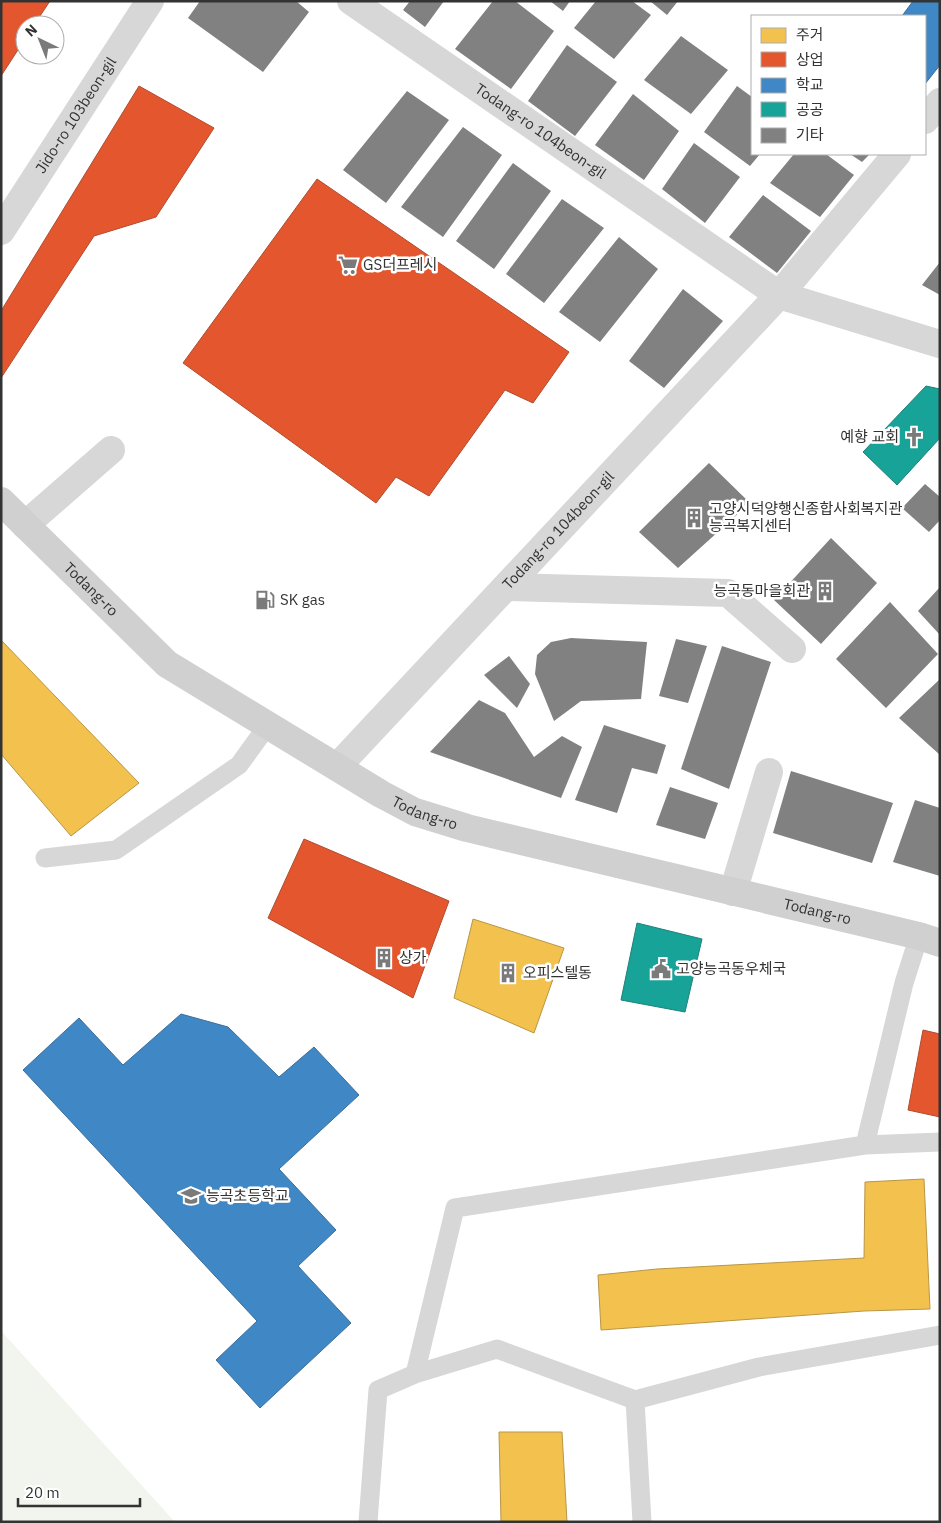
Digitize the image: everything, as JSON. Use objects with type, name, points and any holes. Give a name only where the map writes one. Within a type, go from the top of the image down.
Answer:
[{"type":"main road","name":"Todang-ro","points":[[1,501],[167,664],[381,794],[415,812],[467,828],[929,940]]},
{"type":"street","name":"Jido-ro 103beon-gil","points":[[1,231],[150,1]]},
{"type":"street","name":"Todang-ro 104beon-gil","points":[[351,1],[779,295],[940,344]]},
{"type":"street","points":[[926,119],[940,102]]},
{"type":"street","name":"Todang-ro 104beon-gil","points":[[337,767],[779,295],[896,155]]},
{"type":"street","points":[[25,525],[111,450]]},
{"type":"street","points":[[506,587],[728,594],[792,649]]},
{"type":"street","points":[[734,892],[768,772]]},
{"type":"lane","points":[[45,858],[116,850],[239,765],[268,725]]},
{"type":"lane","points":[[865,1145],[904,983],[929,940]]},
{"type":"lane","points":[[415,1374],[455,1208],[865,1145],[940,1142]]},
{"type":"lane","points":[[368,1522],[378,1390],[415,1374],[496,1349],[635,1400],[758,1367],[940,1334]]},
{"type":"lane","points":[[635,1400],[642,1522]]},
{"type":"shaded area","points":[[1,1331],[175,1522],[1,1522]]},
{"type":"building: 주거","points":[[1,640],[139,783],[71,836],[1,754]]},
{"type":"building: 주거","name":"오피스텔동","points":[[473,919],[564,948],[534,1033],[454,998]]},
{"type":"building: 주거","points":[[924,1179],[930,1309],[864,1311],[601,1330],[598,1275],[657,1269],[864,1258],[865,1182]]},
{"type":"building: 주거","points":[[499,1432],[562,1432],[567,1522],[501,1522]]},
{"type":"building: 상업","points":[[1,1],[50,1],[41,15],[15,15],[15,54],[1,76]]},
{"type":"building: 상업","points":[[139,86],[214,128],[156,217],[94,236],[1,378],[1,311]]},
{"type":"building: 상업","name":"GS더프레시","points":[[317,179],[569,352],[533,403],[505,390],[429,496],[396,477],[376,503],[183,363]]},
{"type":"building: 상업","name":"상가","points":[[304,839],[449,901],[413,998],[268,918]]},
{"type":"building: 상업","points":[[923,1030],[940,1034],[940,1117],[908,1110]]},
{"type":"building: 학교","points":[[913,1],[940,1],[940,65],[926,83],[926,15],[903,15]]},
{"type":"building: 학교","points":[[181,1014],[228,1027],[279,1077],[314,1047],[359,1095],[279,1169],[336,1230],[298,1266],[351,1323],[260,1408],[216,1360],[257,1321],[23,1070],[79,1018],[123,1065]]},
{"type":"building: 공공","points":[[926,386],[940,389],[940,438],[897,485],[863,452]]},
{"type":"building: 공공","name":"고양능곡동우체국","points":[[637,923],[702,939],[685,1012],[621,1000]]},
{"type":"building: 기타","points":[[200,1],[296,1],[309,12],[263,72],[188,18]]},
{"type":"building: 기타","points":[[410,1],[444,1],[425,27],[403,10]]},
{"type":"building: 기타","points":[[493,1],[515,1],[554,31],[511,89],[455,49]]},
{"type":"building: 기타","points":[[550,1],[570,1],[563,11]]},
{"type":"building: 기타","points":[[596,1],[632,1],[651,15],[614,59],[574,28]]},
{"type":"building: 기타","points":[[650,1],[678,1],[667,15]]},
{"type":"building: 기타","points":[[681,36],[728,70],[691,114],[644,80]]},
{"type":"building: 기타","points":[[567,45],[617,82],[575,136],[528,101]]},
{"type":"building: 기타","points":[[737,86],[751,96],[751,155],[759,155],[750,166],[704,132]]},
{"type":"building: 기타","points":[[407,91],[449,120],[386,203],[343,170]]},
{"type":"building: 기타","points":[[633,94],[679,131],[644,180],[595,145]]},
{"type":"building: 기타","points":[[463,127],[502,155],[443,237],[401,207]]},
{"type":"building: 기타","points":[[694,143],[740,177],[705,223],[662,189]]},
{"type":"building: 기타","points":[[793,155],[827,155],[854,175],[820,217],[770,183]]},
{"type":"building: 기타","points":[[852,155],[869,155],[862,162]]},
{"type":"building: 기타","points":[[513,163],[551,191],[494,269],[456,241]]},
{"type":"building: 기타","points":[[763,195],[811,231],[777,273],[729,237]]},
{"type":"building: 기타","points":[[562,199],[604,228],[544,303],[506,274]]},
{"type":"building: 기타","points":[[619,237],[658,269],[600,342],[559,312]]},
{"type":"building: 기타","points":[[940,262],[940,295],[922,285]]},
{"type":"building: 기타","points":[[683,289],[723,321],[664,388],[629,361]]},
{"type":"building: 기타","name":"고양시덕양행신종합사회복지관 능곡복지센터","points":[[709,463],[750,503],[678,568],[639,532]]},
{"type":"building: 기타","points":[[925,484],[940,497],[940,520],[929,532],[902,508]]},
{"type":"building: 기타","name":"능곡동마을회관","points":[[831,538],[877,583],[821,644],[774,600]]},
{"type":"building: 기타","points":[[940,587],[940,635],[918,611]]},
{"type":"building: 기타","points":[[890,602],[938,654],[886,708],[836,659]]},
{"type":"building: 기타","points":[[571,638],[647,642],[641,699],[581,701],[554,721],[535,674],[537,655],[551,642]]},
{"type":"building: 기타","points":[[676,639],[707,646],[688,703],[659,696]]},
{"type":"building: 기타","points":[[722,646],[771,662],[729,789],[681,769]]},
{"type":"building: 기타","points":[[509,656],[530,684],[517,708],[484,675]]},
{"type":"building: 기타","points":[[940,679],[940,755],[899,718]]},
{"type":"building: 기타","points":[[479,700],[505,713],[534,757],[562,736],[582,747],[561,798],[430,752]]},
{"type":"building: 기타","points":[[604,725],[666,745],[657,774],[632,768],[617,813],[575,800]]},
{"type":"building: 기타","points":[[791,771],[893,803],[872,863],[773,833]]},
{"type":"building: 기타","points":[[670,787],[718,803],[705,839],[656,825]]},
{"type":"building: 기타","points":[[915,800],[940,808],[940,876],[893,862]]},
{"type":"place","name":"GS더프레시","points":[[348,265]]},
{"type":"place","name":"예향 교회","points":[[914,437]]},
{"type":"place","name":"고양시덕양행신종합사회복지관 능곡복지센터","points":[[694,518]]},
{"type":"place","name":"능곡동마을회관","points":[[825,591]]},
{"type":"place","name":"SK gas","points":[[265,600]]},
{"type":"place","name":"상가","points":[[384,958]]},
{"type":"place","name":"고양능곡동우체국","points":[[661,969]]},
{"type":"place","name":"오피스텔동","points":[[508,973]]},
{"type":"place","name":"능곡초등학교","points":[[191,1196]]}]
